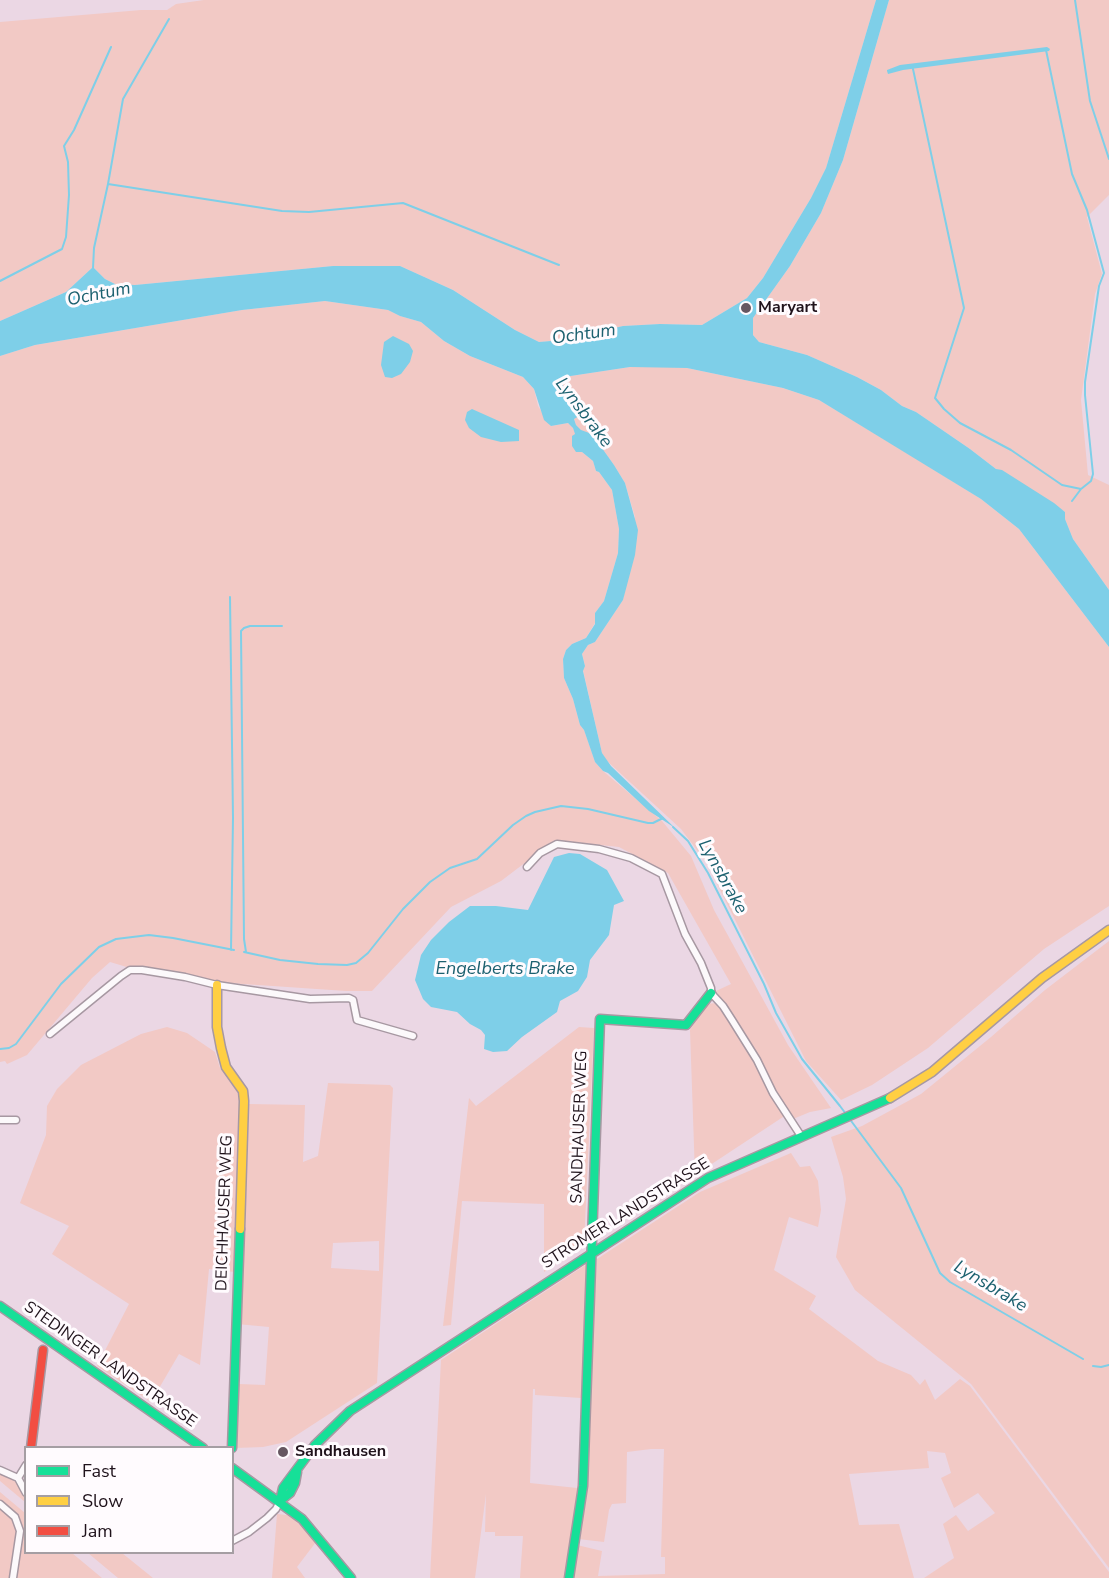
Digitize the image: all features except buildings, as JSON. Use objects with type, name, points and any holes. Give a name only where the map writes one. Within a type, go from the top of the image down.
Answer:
[{"type":"main road","name":"STROMER LANDSTRASSE","points":[[280,1501],[283,1488],[321,1438],[350,1411],[708,1178],[893,1096],[932,1072],[1042,978],[1109,930]]},
{"type":"main road","name":"DEICHHAUSER WEG","points":[[217,985],[217,1027],[221,1048],[226,1067],[243,1091],[244,1101],[232,1446]]},
{"type":"main road","name":"SANDHAUSER WEG","points":[[569,1578],[583,1486],[600,1019],[686,1025],[711,993]]},
{"type":"main road","name":"STEDINGER LANDSTRASSE","points":[[0,1306],[200,1446]]},
{"type":"main road","points":[[31,1446],[43,1350]]},
{"type":"main road","points":[[234,1469],[302,1519],[351,1578]]},
{"type":"street","points":[[527,867],[540,853],[557,844],[599,849],[631,858],[662,874],[685,934],[708,980],[711,993],[732,1020],[757,1060],[773,1094],[801,1136]]},
{"type":"street","points":[[50,1034],[130,970],[164,972],[217,985],[310,999],[349,998],[353,1000],[357,1020],[412,1036]]},
{"type":"street","points":[[0,1120],[16,1120]]},
{"type":"street","points":[[18,1478],[24,1468]]},
{"type":"street","points":[[0,1470],[18,1478],[24,1489]]},
{"type":"street","points":[[234,1540],[267,1518],[280,1501]]},
{"type":"street","points":[[0,1504],[15,1516],[20,1531],[13,1578]]},
{"type":"shaded area","points":[[204,0],[876,0],[826,168],[811,198],[763,278],[747,298],[702,325],[623,326],[563,340],[539,342],[515,330],[453,290],[400,266],[333,266],[135,285],[115,284],[105,279],[93,267],[66,292],[0,321],[0,22],[141,10],[167,10],[176,4]]},
{"type":"shaded area","points":[[889,0],[1109,0],[1109,195],[1087,217],[1102,274],[1095,294],[1081,400],[1088,475],[1109,485],[1109,590],[1073,539],[1065,519],[1065,512],[996,469],[881,390],[807,355],[759,342],[753,335],[753,318],[790,266],[821,213],[843,160]]},
{"type":"shaded area","points":[[325,301],[388,310],[421,322],[444,341],[470,356],[523,377],[534,389],[538,406],[551,426],[568,423],[573,428],[582,452],[593,461],[596,471],[612,490],[619,529],[618,553],[604,601],[595,613],[595,623],[586,638],[572,644],[566,650],[563,659],[564,678],[580,725],[584,730],[595,762],[662,821],[691,856],[714,910],[788,1045],[831,1108],[810,1112],[793,1119],[716,991],[731,984],[668,873],[619,847],[555,840],[501,881],[451,907],[372,991],[214,982],[167,970],[130,968],[110,962],[92,978],[27,1055],[7,1064],[5,1061],[0,1062],[0,356],[35,345],[242,310]]},
{"type":"shaded area","points":[[630,367],[687,368],[783,388],[819,400],[981,499],[1019,529],[1109,647],[1109,906],[1044,949],[928,1048],[872,1085],[841,1100],[806,1061],[706,862],[681,829],[606,760],[602,753],[583,670],[585,666],[582,654],[588,645],[595,642],[623,600],[635,517],[625,483],[592,434],[581,431],[576,425],[574,419],[579,412],[560,381],[564,377]]},
{"type":"shaded area","points":[[1109,941],[1109,1568],[971,1384],[855,1290],[836,1257],[846,1199],[843,1177],[831,1137],[862,1126],[921,1094],[1045,990]]},
{"type":"shaded area","points":[[716,1003],[721,1007],[754,1061],[771,1095],[786,1115],[695,1175],[690,1030],[707,1004]]},
{"type":"shaded area","points":[[167,1027],[187,1033],[215,1052],[220,1068],[240,1092],[235,1267],[234,1272],[209,1269],[200,1365],[179,1354],[151,1402],[97,1366],[129,1304],[52,1254],[69,1226],[20,1203],[46,1135],[47,1106],[57,1089],[81,1065],[141,1034]]},
{"type":"shaded area","points":[[579,1027],[594,1028],[584,1245],[544,1272],[544,1204],[462,1201],[451,1325],[443,1326],[469,1098],[476,1106]]},
{"type":"shaded area","points":[[328,1083],[390,1085],[393,1088],[377,1383],[286,1442],[263,1447],[236,1448],[239,1384],[265,1385],[269,1327],[237,1324],[249,1104],[305,1105],[303,1162],[318,1156]],"holes":[[[379,1241],[379,1271],[331,1268],[333,1243]]]},
{"type":"shaded area","points":[[791,1153],[800,1167],[810,1166],[818,1181],[821,1210],[818,1227],[789,1217],[774,1270],[816,1296],[809,1309],[878,1361],[911,1375],[920,1385],[925,1379],[935,1400],[960,1379],[970,1386],[1109,1572],[1109,1578],[924,1578],[954,1558],[943,1524],[956,1515],[968,1531],[995,1513],[978,1493],[954,1508],[941,1478],[951,1473],[945,1453],[927,1451],[929,1468],[849,1474],[859,1525],[899,1524],[914,1578],[520,1578],[523,1536],[495,1536],[495,1532],[485,1532],[486,1494],[475,1578],[430,1578],[441,1360],[596,1258],[597,1273],[597,1259],[700,1192]],"holes":[[[533,1389],[535,1389],[535,1395],[581,1398],[577,1488],[530,1483]],[[664,1449],[661,1557],[665,1557],[665,1574],[598,1576],[602,1551],[577,1545],[578,1539],[604,1542],[612,1504],[626,1503],[627,1452]]]},
{"type":"shaded area","points":[[0,1473],[16,1482],[24,1494],[24,1501],[0,1481]]},
{"type":"shaded area","points":[[0,1492],[24,1512],[24,1554],[73,1554],[102,1578],[0,1578]]},
{"type":"shaded area","points":[[277,1514],[287,1515],[296,1521],[316,1542],[297,1567],[305,1578],[272,1578]]},
{"type":"shaded area","points":[[89,1554],[123,1554],[153,1578],[118,1578]]},
{"type":"water","name":"Ochtum","points":[[876,0],[889,0],[843,160],[821,213],[790,266],[753,318],[753,335],[759,342],[807,355],[881,390],[996,469],[1002,470],[1065,512],[1065,519],[1073,539],[1109,590],[1109,647],[1019,529],[981,499],[819,400],[783,388],[687,368],[630,367],[564,377],[560,381],[579,412],[579,416],[574,419],[576,425],[581,430],[592,434],[625,483],[638,530],[635,555],[623,600],[595,642],[588,645],[582,654],[585,666],[583,671],[602,753],[611,766],[675,828],[649,811],[595,762],[564,678],[563,659],[566,650],[572,644],[586,638],[595,624],[595,613],[604,601],[618,553],[619,529],[612,490],[596,471],[593,461],[582,452],[576,452],[572,446],[572,436],[575,434],[573,428],[568,423],[551,426],[544,420],[534,389],[523,377],[470,356],[444,341],[421,322],[388,310],[325,301],[242,310],[35,345],[0,356],[0,321],[66,292],[93,267],[105,279],[115,284],[135,285],[333,266],[400,266],[453,290],[515,330],[539,342],[563,340],[623,326],[702,325],[747,298],[763,278],[811,198],[826,168]]},
{"type":"water","points":[[1047,47],[1049,51],[903,70],[888,74],[887,71],[900,65]]},
{"type":"water","points":[[393,336],[409,344],[413,351],[410,362],[401,374],[392,378],[385,377],[381,365],[384,342]]},
{"type":"water","points":[[472,409],[519,430],[519,441],[501,442],[481,437],[469,428],[465,420],[467,412]]},
{"type":"water","name":"Engelberts Brake","points":[[569,853],[580,854],[607,870],[624,901],[614,905],[609,935],[590,960],[587,977],[578,991],[560,1001],[557,1012],[522,1037],[507,1051],[493,1052],[484,1049],[485,1035],[481,1030],[457,1012],[431,1007],[423,999],[415,980],[421,955],[431,940],[449,922],[470,906],[528,910],[554,857]]},
{"type":"waterway","points":[[1075,0],[1090,101],[1109,159]]},
{"type":"waterway","points":[[93,268],[94,248],[123,99],[169,19]]},
{"type":"waterway","points":[[0,281],[62,249],[66,237],[69,195],[68,162],[64,146],[74,130],[111,47]]},
{"type":"waterway","points":[[1046,50],[1072,174],[1087,210],[1104,273],[1099,286],[1085,382],[1093,474],[1091,481],[1072,501]]},
{"type":"waterway","points":[[913,69],[964,308],[935,398],[960,423],[1011,450],[1062,485],[1081,489]]},
{"type":"waterway","points":[[108,184],[282,211],[309,212],[403,203],[559,265]]},
{"type":"waterway","points":[[230,597],[233,818],[231,950]]},
{"type":"waterway","points":[[246,952],[241,631],[250,626],[282,626]]},
{"type":"waterway","points":[[244,952],[280,960],[318,964],[356,963],[368,953],[403,909],[430,882],[450,868],[477,859],[513,825],[535,812],[561,806],[588,809],[648,823],[663,818]]},
{"type":"waterway","name":"Lynsbrake","points":[[673,827],[688,841],[708,873],[764,984],[776,1013],[802,1059],[901,1188],[940,1273],[950,1282],[1083,1359]]},
{"type":"waterway","points":[[0,1049],[16,1044],[61,984],[99,947],[116,939],[149,935],[234,950]]},
{"type":"waterway","name":"Lynsbrake","points":[[1093,1366],[1109,1365]]},
{"type":"traffic: fast","points":[[569,1578],[583,1486],[600,1019],[686,1025],[711,993]]},
{"type":"traffic: fast","points":[[280,1501],[283,1488],[315,1445],[350,1411],[708,1178],[890,1098]]},
{"type":"traffic: fast","points":[[232,1446],[240,1229]]},
{"type":"traffic: fast","points":[[0,1306],[200,1446]]},
{"type":"traffic: fast","points":[[234,1469],[302,1519],[351,1578]]},
{"type":"traffic: fast","points":[[280,1501],[290,1493],[297,1472]]},
{"type":"traffic: slow","points":[[890,1098],[932,1072],[1042,978],[1109,930]]},
{"type":"traffic: slow","points":[[217,985],[217,1027],[221,1048],[226,1067],[243,1091],[244,1101],[240,1229]]},
{"type":"traffic: jam","points":[[31,1446],[43,1350]]},
{"type":"place","name":"Maryart","points":[[746,308]]},
{"type":"place","name":"Sandhausen","points":[[283,1452]]}]
